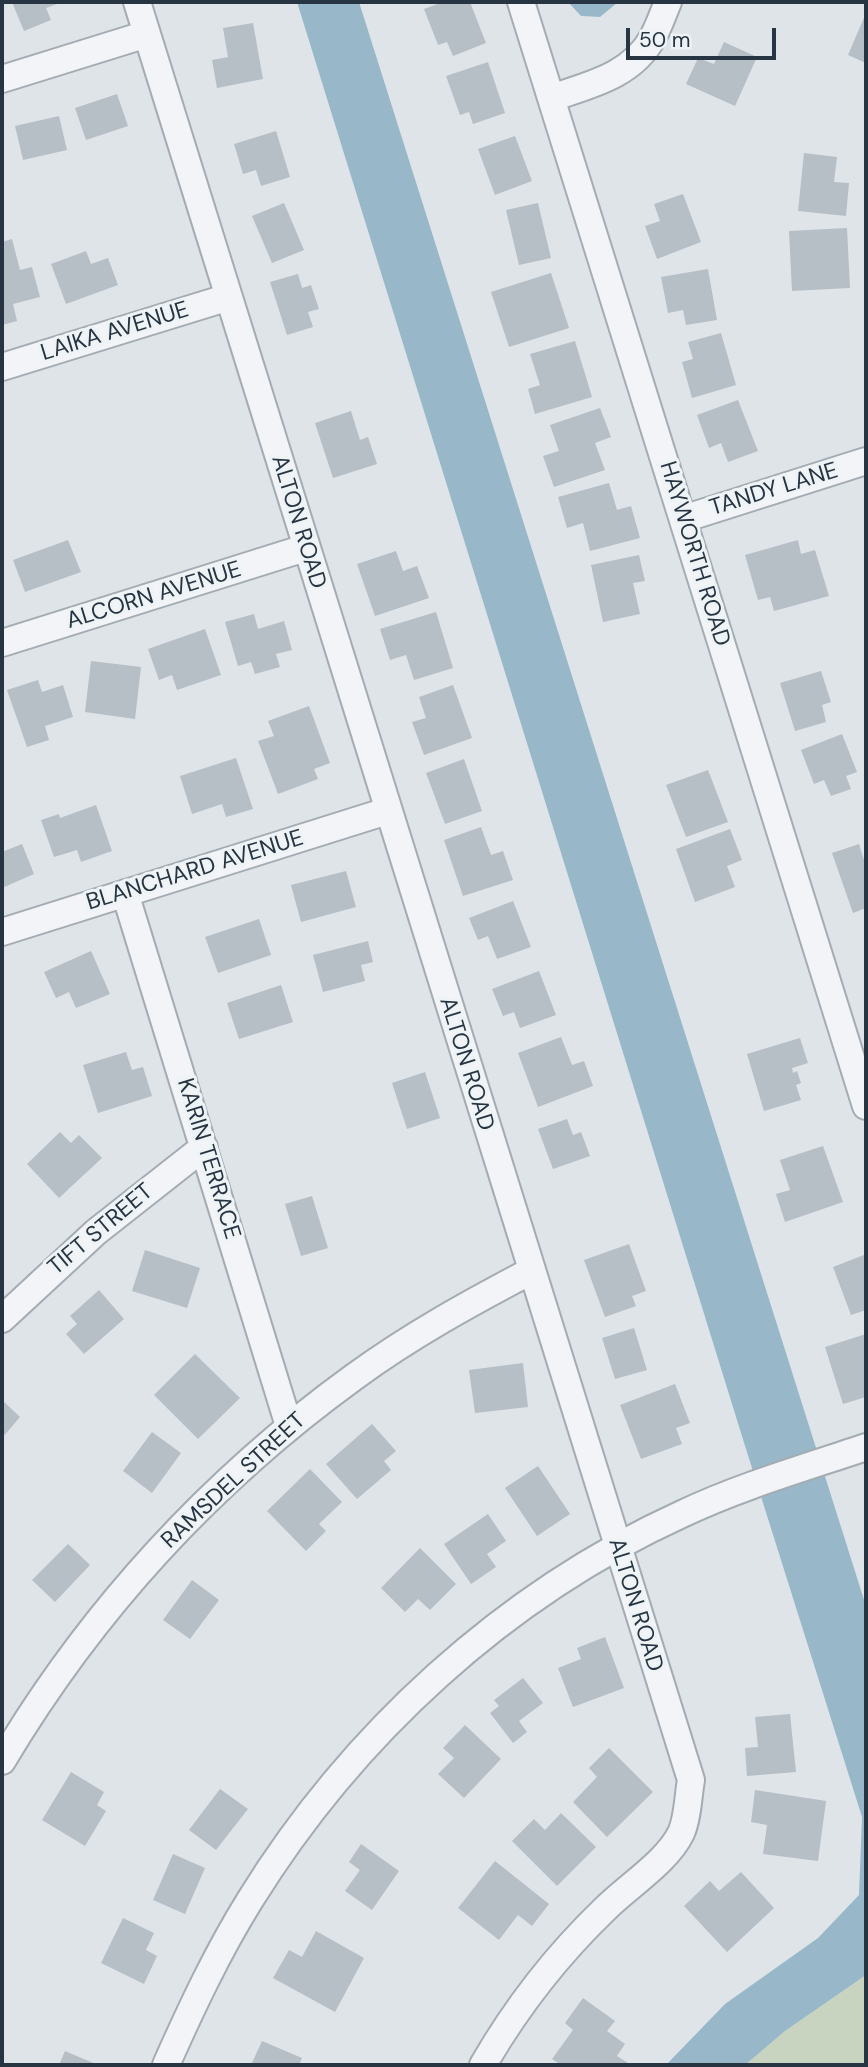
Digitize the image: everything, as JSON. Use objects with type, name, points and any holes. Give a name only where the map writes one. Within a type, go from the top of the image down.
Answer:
[{"type":"street","name":"ALTON ROAD","points":[[137,2],[691,1780],[681,1832],[666,1855],[603,1910],[559,1956],[513,2017],[482,2065]]},
{"type":"street","name":"HAYWORTH ROAD","points":[[521,2],[866,1106]]},
{"type":"street","points":[[551,99],[616,75],[636,61],[652,40],[668,2]]},
{"type":"street","points":[[2,79],[147,34]]},
{"type":"street","name":"LAIKA AVENUE","points":[[2,367],[229,297]]},
{"type":"street","name":"TANDY LANE","points":[[682,519],[866,461]]},
{"type":"street","name":"ALCORN AVENUE","points":[[2,643],[305,548]]},
{"type":"street","name":"BLANCHARD AVENUE","points":[[2,932],[387,811]]},
{"type":"street","name":"KARIN TERRACE","points":[[125,893],[289,1426]]},
{"type":"street","name":"TIFT STREET","points":[[2,1319],[96,1231],[204,1147]]},
{"type":"street","name":"RAMSDEL STREET","points":[[2,1761],[57,1675],[127,1586],[204,1503],[289,1426],[356,1376],[412,1338],[531,1271]]},
{"type":"street","points":[[166,2065],[214,1962],[249,1900],[288,1841],[332,1785],[379,1732],[430,1682],[484,1636],[543,1593],[617,1547],[681,1514],[751,1485],[866,1447]]},
{"type":"green space","points":[[866,1975],[866,2065],[745,2065],[785,2031]]},
{"type":"water","points":[[297,2],[359,2],[866,1606],[866,1975],[785,2031],[745,2065],[666,2065],[725,2004],[818,1938],[859,1895],[862,1817]]},
{"type":"water","points":[[568,2],[618,2],[600,17],[581,16]]},
{"type":"building","points":[[12,2],[62,2],[46,8],[51,20],[24,31]]},
{"type":"building","points":[[443,2],[470,2],[486,43],[453,56],[447,42],[438,45],[424,9]]},
{"type":"building","points":[[866,13],[866,63],[848,55]]},
{"type":"building","points":[[253,23],[263,79],[217,88],[212,60],[228,57],[223,28]]},
{"type":"building","points":[[724,42],[757,57],[735,106],[686,84],[698,58],[714,64]]},
{"type":"building","points":[[488,62],[505,113],[473,124],[469,112],[460,115],[446,76]]},
{"type":"building","points":[[117,94],[128,126],[86,140],[75,108]]},
{"type":"building","points":[[59,116],[67,150],[23,160],[15,126]]},
{"type":"building","points":[[276,131],[290,177],[261,186],[256,170],[243,174],[234,144]]},
{"type":"building","points":[[515,136],[532,181],[495,195],[478,149]]},
{"type":"building","points":[[804,153],[837,157],[834,182],[849,183],[846,216],[798,211]]},
{"type":"building","points":[[683,194],[701,242],[657,259],[645,226],[660,221],[654,204]]},
{"type":"building","points":[[284,203],[304,250],[272,263],[252,216]]},
{"type":"building","points":[[538,203],[551,258],[519,265],[506,210]]},
{"type":"building","points":[[847,228],[850,288],[792,291],[789,231]]},
{"type":"building","points":[[12,239],[20,270],[32,267],[40,297],[13,304],[17,321],[2,325],[2,242]]},
{"type":"building","points":[[86,251],[91,264],[108,258],[118,285],[66,304],[51,264]]},
{"type":"building","points":[[708,269],[717,320],[686,325],[683,310],[668,313],[661,277]]},
{"type":"building","points":[[551,273],[569,328],[509,347],[491,292]]},
{"type":"building","points":[[298,274],[302,288],[311,285],[319,309],[308,312],[313,327],[287,335],[270,282]]},
{"type":"building","points":[[721,333],[736,385],[692,398],[682,362],[693,359],[688,342]]},
{"type":"building","points":[[575,341],[592,397],[535,414],[528,389],[540,385],[530,354]]},
{"type":"building","points":[[738,400],[758,451],[728,462],[721,443],[709,448],[697,415]]},
{"type":"building","points":[[600,408],[611,437],[595,443],[605,470],[554,487],[543,456],[559,451],[550,425]]},
{"type":"building","points":[[351,411],[360,440],[368,437],[377,464],[333,478],[315,423]]},
{"type":"building","points":[[609,483],[617,510],[631,506],[640,538],[590,551],[583,523],[567,528],[558,497]]},
{"type":"building","points":[[68,540],[81,572],[25,592],[13,560]]},
{"type":"building","points":[[798,540],[801,554],[815,550],[829,596],[774,611],[770,597],[758,600],[745,555]]},
{"type":"building","points":[[396,551],[403,571],[417,566],[429,598],[375,616],[357,564]]},
{"type":"building","points":[[639,555],[645,581],[633,583],[640,614],[603,622],[591,565]]},
{"type":"building","points":[[436,612],[453,668],[414,680],[406,655],[390,660],[380,629]]},
{"type":"building","points":[[254,614],[258,629],[284,621],[292,650],[276,654],[280,667],[255,674],[251,662],[238,666],[225,622]]},
{"type":"building","points":[[205,629],[221,675],[177,690],[172,675],[159,680],[148,649]]},
{"type":"building","points":[[91,661],[141,667],[135,719],[85,712]]},
{"type":"building","points":[[821,671],[831,702],[822,705],[826,722],[795,731],[780,683]]},
{"type":"building","points":[[38,680],[42,692],[63,685],[73,717],[45,726],[49,740],[27,747],[7,690]]},
{"type":"building","points":[[453,685],[472,738],[424,755],[412,722],[426,718],[419,697]]},
{"type":"building","points":[[309,706],[330,763],[314,769],[318,779],[278,794],[258,741],[274,736],[268,721]]},
{"type":"building","points":[[842,734],[857,772],[846,776],[851,789],[831,796],[824,780],[814,784],[801,750]]},
{"type":"building","points":[[236,758],[253,809],[226,817],[222,804],[192,814],[180,776]]},
{"type":"building","points":[[464,759],[482,811],[445,824],[426,773]]},
{"type":"building","points":[[708,770],[728,822],[686,837],[666,785]]},
{"type":"building","points":[[96,805],[112,851],[81,862],[77,850],[54,857],[41,820],[59,814],[60,818]]},
{"type":"building","points":[[481,827],[491,855],[503,851],[513,880],[463,896],[444,840]]},
{"type":"building","points":[[730,829],[742,860],[727,866],[735,887],[695,902],[676,849]]},
{"type":"building","points":[[22,844],[34,874],[2,888],[2,852]]},
{"type":"building","points":[[859,844],[864,860],[866,859],[866,908],[853,913],[832,853]]},
{"type":"building","points":[[346,871],[356,907],[301,922],[291,885]]},
{"type":"building","points":[[513,901],[531,947],[497,959],[488,936],[478,940],[469,918]]},
{"type":"building","points":[[259,919],[271,955],[218,973],[205,937]]},
{"type":"building","points":[[368,941],[373,962],[361,965],[365,981],[323,992],[313,955]]},
{"type":"building","points":[[91,951],[110,994],[76,1008],[69,992],[56,998],[44,972]]},
{"type":"building","points":[[539,971],[556,1015],[520,1028],[514,1012],[503,1016],[492,989]]},
{"type":"building","points":[[281,985],[293,1022],[239,1039],[227,1003]]},
{"type":"building","points":[[561,1037],[572,1065],[584,1061],[593,1086],[538,1107],[518,1053]]},
{"type":"building","points":[[800,1038],[808,1063],[792,1068],[793,1073],[797,1071],[801,1083],[796,1085],[801,1100],[764,1111],[747,1054]]},
{"type":"building","points":[[126,1052],[132,1070],[143,1067],[152,1096],[98,1113],[83,1065]]},
{"type":"building","points":[[425,1072],[440,1118],[407,1129],[392,1083]]},
{"type":"building","points":[[567,1119],[573,1135],[581,1132],[590,1156],[553,1169],[538,1129]]},
{"type":"building","points":[[60,1132],[71,1143],[79,1135],[102,1158],[59,1198],[27,1164]]},
{"type":"building","points":[[823,1146],[843,1202],[785,1222],[776,1194],[790,1190],[780,1160]]},
{"type":"building","points":[[312,1196],[328,1248],[301,1256],[285,1204]]},
{"type":"building","points":[[629,1244],[646,1291],[632,1296],[636,1306],[605,1317],[584,1260]]},
{"type":"building","points":[[145,1250],[200,1268],[187,1308],[132,1291]]},
{"type":"building","points":[[864,1255],[866,1310],[851,1315],[833,1267]]},
{"type":"building","points":[[99,1290],[124,1319],[84,1354],[66,1334],[77,1324],[70,1316]]},
{"type":"building","points":[[634,1328],[647,1370],[615,1379],[602,1338]]},
{"type":"building","points":[[866,1334],[866,1397],[843,1404],[825,1347]]},
{"type":"building","points":[[195,1354],[240,1398],[198,1439],[154,1395]]},
{"type":"building","points":[[523,1363],[528,1407],[475,1413],[469,1370]]},
{"type":"building","points":[[675,1384],[690,1423],[676,1428],[682,1444],[641,1459],[620,1405]]},
{"type":"building","points":[[2,1400],[20,1417],[2,1438]]},
{"type":"building","points":[[372,1424],[396,1451],[384,1461],[391,1470],[357,1499],[326,1464]]},
{"type":"building","points":[[152,1432],[181,1453],[152,1493],[123,1471]]},
{"type":"building","points":[[538,1466],[570,1514],[537,1536],[505,1488]]},
{"type":"building","points":[[310,1469],[342,1502],[319,1524],[326,1531],[306,1551],[267,1511]]},
{"type":"building","points":[[488,1514],[506,1541],[487,1554],[496,1567],[471,1584],[444,1544]]},
{"type":"building","points":[[68,1544],[90,1565],[55,1602],[32,1580]]},
{"type":"building","points":[[420,1548],[456,1584],[430,1610],[418,1599],[405,1612],[381,1588]]},
{"type":"building","points":[[192,1580],[219,1600],[190,1639],[163,1620]]},
{"type":"building","points":[[605,1637],[624,1688],[573,1707],[558,1668],[581,1659],[577,1648]]},
{"type":"building","points":[[523,1678],[543,1703],[519,1721],[527,1732],[513,1743],[490,1713],[499,1706],[494,1700]]},
{"type":"building","points":[[790,1714],[796,1772],[747,1776],[745,1748],[758,1747],[755,1717]]},
{"type":"building","points":[[465,1725],[501,1759],[464,1798],[438,1774],[454,1758],[443,1748]]},
{"type":"building","points":[[609,1748],[653,1792],[607,1837],[573,1802],[597,1777],[589,1768]]},
{"type":"building","points":[[71,1772],[104,1792],[97,1805],[106,1811],[85,1846],[42,1820]]},
{"type":"building","points":[[220,1789],[248,1809],[216,1850],[189,1830]]},
{"type":"building","points":[[755,1790],[826,1801],[818,1861],[763,1854],[767,1825],[751,1822]]},
{"type":"building","points":[[561,1813],[596,1847],[557,1886],[512,1841],[534,1819],[545,1830]]},
{"type":"building","points":[[361,1844],[399,1871],[372,1910],[345,1891],[360,1870],[349,1862]]},
{"type":"building","points":[[173,1854],[205,1868],[185,1914],[153,1900]]},
{"type":"building","points":[[495,1861],[549,1904],[532,1926],[518,1915],[499,1940],[458,1908]]},
{"type":"building","points":[[741,1872],[774,1908],[727,1952],[684,1906],[710,1881],[719,1891]]},
{"type":"building","points":[[123,1918],[154,1933],[146,1950],[157,1956],[144,1984],[101,1963]]},
{"type":"building","points":[[316,1931],[364,1958],[335,2012],[273,1978],[289,1950],[302,1957]]},
{"type":"building","points":[[583,1998],[615,2021],[607,2031],[625,2044],[617,2056],[628,2063],[626,2065],[561,2065],[552,2059],[573,2030],[565,2023]]},
{"type":"building","points":[[262,2041],[302,2058],[299,2065],[251,2065]]},
{"type":"building","points":[[65,2051],[98,2065],[59,2065]]}]
